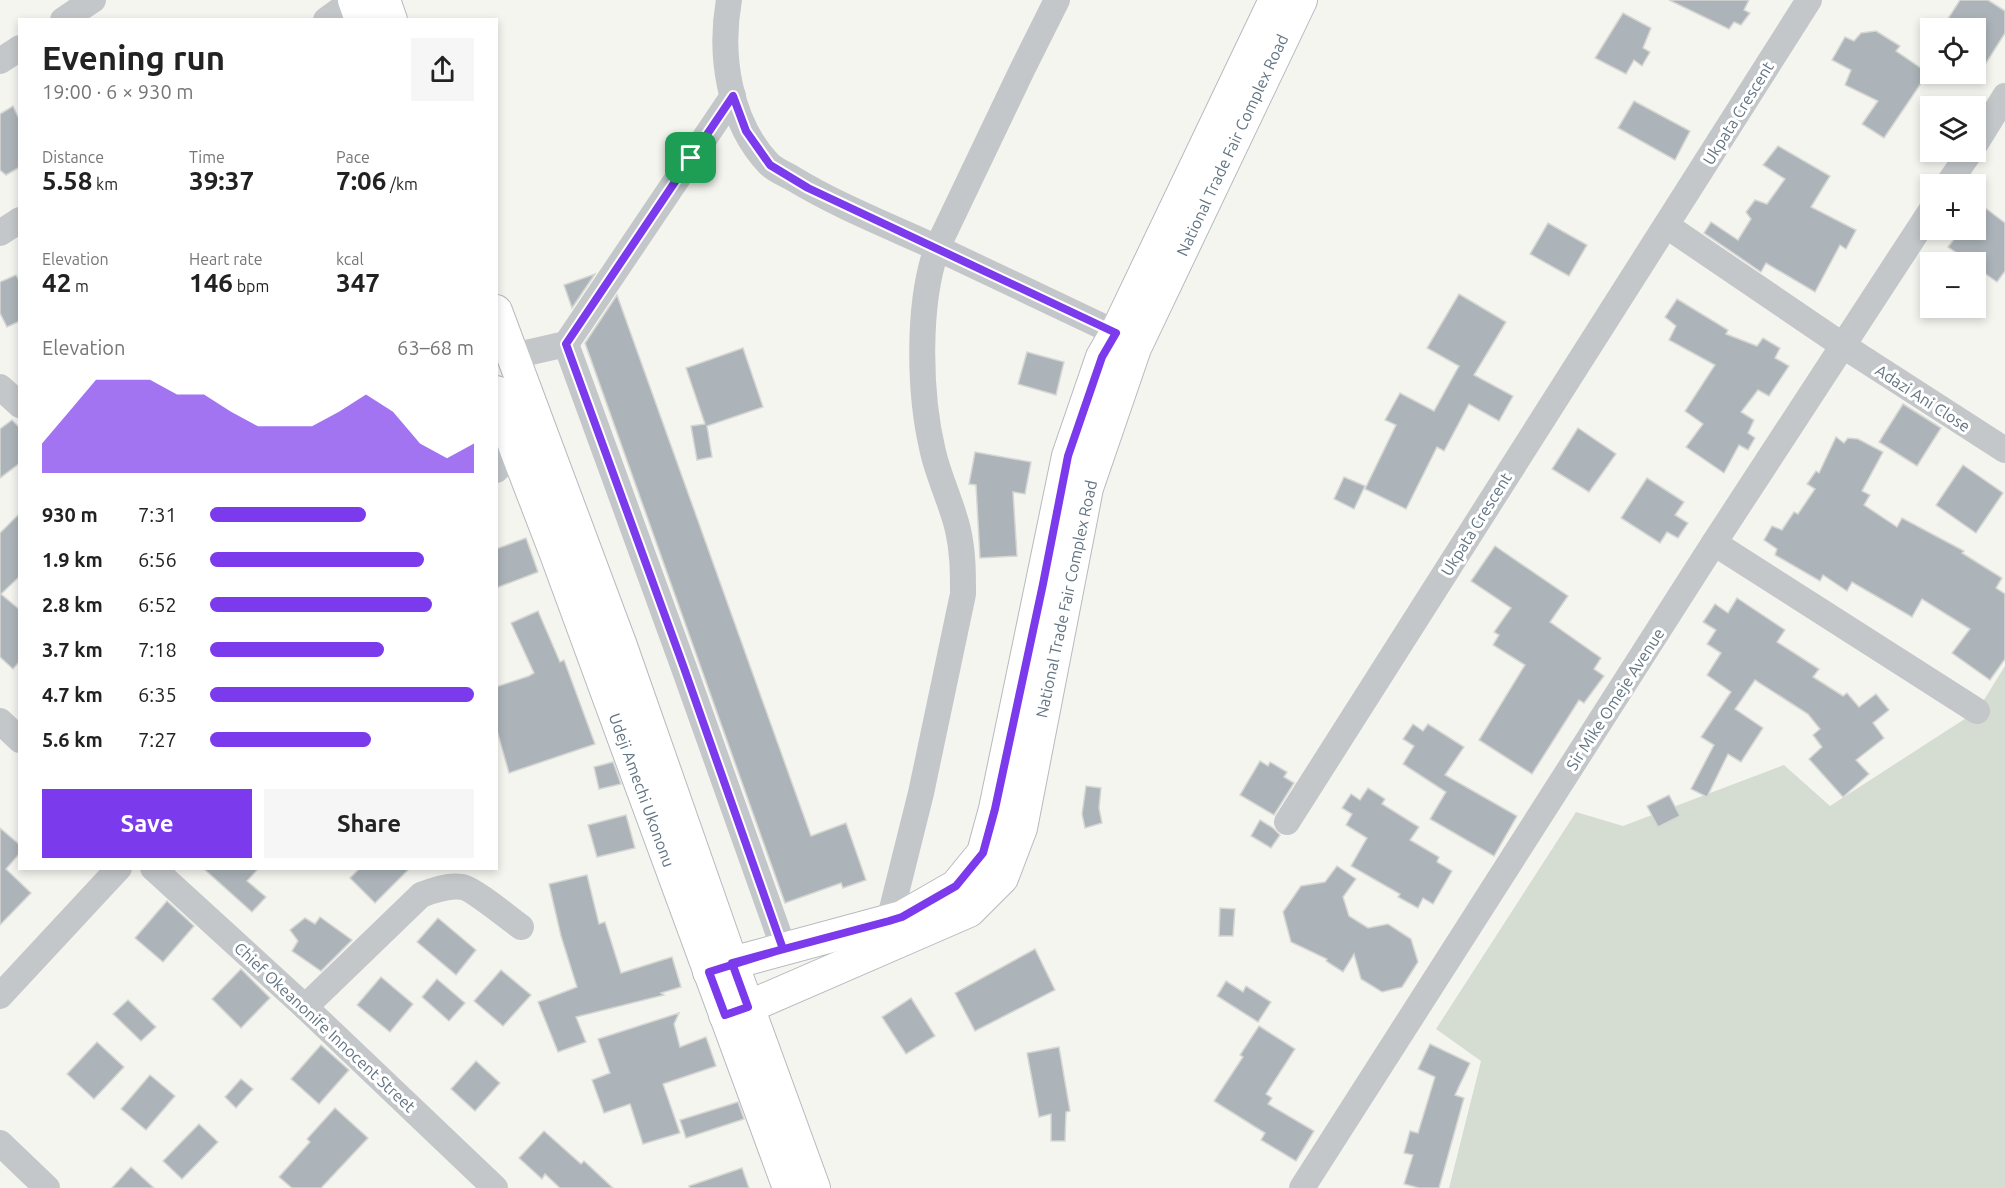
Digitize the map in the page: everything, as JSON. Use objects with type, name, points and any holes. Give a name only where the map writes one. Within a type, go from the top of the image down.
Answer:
[{"type":"main road","points":[[354,0],[360,18]]},
{"type":"main road","points":[[384,0],[390,18]]},
{"type":"main road","name":"National Trade Fair Complex Road","points":[[721,968],[902,917],[956,886],[983,853],[1007,753],[1068,456],[1102,357],[1116,333],[1275,0]]},
{"type":"main road","name":"National Trade Fair Complex Road","points":[[736,1011],[969,911],[1002,878],[1021,828],[1087,488],[1135,348],[1301,0]]},
{"type":"main road","name":"Udeji Amechi Ukononu","points":[[498,316],[621,646],[789,1188]]},
{"type":"main road","name":"Udeji Amechi Ukononu","points":[[498,406],[506,460],[556,554],[721,968]]},
{"type":"main road","points":[[736,1011],[814,1188]]},
{"type":"street","points":[[66,18],[93,0]]},
{"type":"street","points":[[329,18],[354,0]]},
{"type":"street","points":[[729,0],[725,24],[725,53],[733,96],[746,131],[770,165],[808,188],[1116,333]]},
{"type":"street","points":[[889,921],[921,793],[963,594],[963,565],[958,529],[933,452],[924,391],[925,298],[937,248],[1057,0]]},
{"type":"street","name":"Ukpata Crescent","points":[[1287,822],[1809,0]]},
{"type":"street","points":[[0,61],[18,49]]},
{"type":"street","points":[[513,356],[566,344],[733,96]]},
{"type":"street","points":[[1986,127],[2005,96]]},
{"type":"street","points":[[0,234],[18,221]]},
{"type":"street","points":[[1667,226],[1842,345]]},
{"type":"street","name":"Sir Mike Omeje Avenue","points":[[1302,1188],[1714,543],[1920,227]]},
{"type":"street","points":[[566,344],[783,949]]},
{"type":"street","name":"Adazi Ani Close","points":[[1842,345],[2005,450]]},
{"type":"street","points":[[0,387],[18,403]]},
{"type":"street","points":[[1714,543],[1977,711]]},
{"type":"street","points":[[0,721],[18,738]]},
{"type":"street","points":[[0,996],[117,870]]},
{"type":"street","name":"Chief Okeanonife Innocent Street","points":[[155,870],[305,1006],[495,1188]]},
{"type":"street","points":[[305,1006],[421,895],[432,890],[465,886],[521,927]]},
{"type":"street","points":[[0,1143],[47,1188]]},
{"type":"shaded area","points":[[2005,666],[2005,1188],[1449,1188],[1481,1061],[1436,1029],[1576,812],[1623,826],[1784,765],[1830,806],[1977,711]]},
{"type":"building","points":[[1669,0],[1749,0],[1744,10],[1750,13],[1741,25],[1734,22],[1729,29]]},
{"type":"building","points":[[1960,0],[1988,0],[2005,11],[2005,33],[1986,63],[1986,18],[1948,18]]},
{"type":"building","points":[[1623,13],[1651,28],[1643,48],[1650,52],[1642,66],[1634,60],[1626,74],[1595,58]]},
{"type":"building","points":[[1876,31],[1900,46],[1896,51],[1920,68],[1921,84],[1884,138],[1862,124],[1878,101],[1845,85],[1851,70],[1832,60],[1845,37],[1854,41],[1861,33]]},
{"type":"building","points":[[1634,101],[1690,131],[1675,160],[1618,128]]},
{"type":"building","points":[[13,106],[18,117],[18,168],[6,175],[0,170],[0,114]]},
{"type":"building","points":[[1778,146],[1830,176],[1811,207],[1856,230],[1846,249],[1840,245],[1815,292],[1766,263],[1761,272],[1704,233],[1711,222],[1738,240],[1751,219],[1746,212],[1755,200],[1767,204],[1785,179],[1763,165]]},
{"type":"building","points":[[1986,209],[2005,223],[2005,271],[1997,282],[1986,274],[1986,252],[1955,252],[1948,247],[1953,240],[1986,240]]},
{"type":"building","points":[[1548,223],[1587,245],[1569,276],[1530,254]]},
{"type":"building","points":[[595,274],[572,308],[564,285]]},
{"type":"building","points":[[16,275],[18,278],[18,322],[7,327],[0,313],[0,282]]},
{"type":"building","points":[[1459,294],[1506,322],[1474,375],[1513,396],[1499,421],[1469,404],[1444,451],[1437,447],[1406,509],[1365,489],[1396,425],[1385,420],[1400,393],[1434,411],[1459,366],[1427,348]]},
{"type":"building","points":[[617,295],[811,836],[846,823],[866,880],[843,888],[841,883],[785,903],[585,343]]},
{"type":"building","points":[[1677,299],[1728,330],[1726,334],[1757,346],[1763,338],[1780,348],[1775,358],[1789,366],[1769,396],[1758,390],[1741,412],[1754,420],[1748,433],[1755,438],[1748,450],[1739,445],[1724,473],[1686,447],[1703,424],[1685,411],[1715,365],[1669,340],[1676,326],[1665,317]]},
{"type":"building","points":[[743,348],[763,407],[707,426],[712,457],[697,460],[691,426],[705,424],[686,368]]},
{"type":"building","points":[[1027,352],[1064,362],[1056,395],[1018,384]]},
{"type":"building","points":[[1903,404],[1941,428],[1917,466],[1879,442]]},
{"type":"building","points":[[12,420],[18,426],[18,464],[0,478],[0,429]]},
{"type":"building","points":[[1578,428],[1616,454],[1589,492],[1552,469]]},
{"type":"building","points":[[1836,437],[1844,443],[1848,438],[1858,439],[1883,452],[1862,491],[1870,495],[1864,505],[1897,527],[1902,518],[1964,551],[1962,553],[2002,578],[1996,588],[2005,594],[2005,659],[1990,680],[1952,653],[1970,629],[1922,599],[1912,617],[1852,582],[1847,591],[1823,575],[1820,581],[1775,555],[1777,549],[1764,540],[1772,526],[1782,530],[1794,512],[1798,514],[1815,489],[1807,484],[1816,471],[1819,473]]},
{"type":"building","points":[[975,452],[1031,462],[1025,494],[1013,492],[1017,556],[980,558],[976,485],[969,484]]},
{"type":"building","points":[[1963,465],[2003,493],[1976,533],[1936,505]]},
{"type":"building","points":[[1344,477],[1365,486],[1354,509],[1334,499]]},
{"type":"building","points":[[1647,478],[1684,502],[1675,515],[1688,523],[1678,538],[1667,532],[1660,543],[1621,518]]},
{"type":"building","points":[[18,515],[18,578],[1,594],[18,608],[18,663],[13,669],[0,657],[0,533]]},
{"type":"building","points":[[526,538],[538,572],[498,587],[498,548]]},
{"type":"building","points":[[1495,546],[1568,596],[1550,622],[1601,658],[1594,669],[1604,676],[1584,703],[1579,700],[1532,774],[1479,740],[1525,665],[1493,645],[1499,635],[1494,632],[1511,608],[1471,581]]},
{"type":"building","points":[[1737,598],[1785,630],[1777,642],[1819,669],[1813,677],[1843,696],[1847,693],[1859,707],[1876,694],[1889,710],[1873,723],[1884,738],[1856,760],[1869,774],[1843,797],[1809,759],[1822,747],[1813,735],[1820,729],[1808,714],[1755,680],[1735,709],[1763,728],[1741,762],[1728,754],[1707,797],[1691,789],[1714,745],[1701,737],[1731,692],[1707,675],[1721,653],[1707,644],[1716,630],[1703,622],[1715,604],[1728,613]]},
{"type":"building","points":[[538,611],[560,662],[564,660],[595,744],[509,773],[498,734],[498,686],[534,673],[511,623]]},
{"type":"building","points":[[1413,724],[1423,731],[1428,724],[1464,747],[1445,775],[1517,816],[1494,856],[1430,819],[1446,792],[1403,764],[1414,746],[1403,739]]},
{"type":"building","points":[[1260,761],[1268,766],[1270,762],[1287,772],[1284,777],[1294,783],[1274,815],[1240,795]]},
{"type":"building","points":[[613,762],[621,784],[599,789],[594,767]]},
{"type":"building","points":[[1086,786],[1101,788],[1099,808],[1102,823],[1085,828],[1082,814]]},
{"type":"building","points":[[1368,788],[1385,799],[1382,804],[1419,827],[1410,840],[1439,857],[1437,862],[1452,871],[1433,904],[1423,898],[1418,908],[1398,897],[1400,894],[1351,866],[1367,838],[1346,825],[1352,814],[1342,808],[1351,794],[1360,800]]},
{"type":"building","points":[[1669,795],[1680,816],[1658,827],[1647,806]]},
{"type":"building","points":[[626,815],[635,848],[597,857],[588,825]]},
{"type":"building","points":[[1260,820],[1280,835],[1271,848],[1251,836]]},
{"type":"building","points":[[0,828],[18,843],[18,855],[6,869],[31,893],[0,925]]},
{"type":"building","points":[[1337,866],[1356,879],[1343,897],[1349,916],[1368,928],[1388,924],[1411,939],[1418,962],[1402,987],[1382,992],[1361,979],[1354,954],[1343,972],[1326,961],[1327,959],[1291,942],[1283,912],[1301,886],[1325,882]]},
{"type":"building","points":[[205,870],[257,870],[247,881],[266,897],[252,912]]},
{"type":"building","points":[[358,870],[408,870],[375,903],[350,878]]},
{"type":"building","points":[[587,875],[599,924],[605,922],[621,973],[672,957],[681,987],[661,993],[664,995],[576,1017],[586,1042],[558,1052],[538,1002],[577,987],[561,936],[549,884]]},
{"type":"building","points":[[167,901],[194,926],[163,962],[135,938]]},
{"type":"building","points":[[1220,908],[1235,909],[1233,936],[1219,936]]},
{"type":"building","points":[[320,917],[352,940],[321,971],[292,951],[298,941],[290,930],[305,918],[315,924]]},
{"type":"building","points":[[438,918],[476,950],[456,975],[417,942]]},
{"type":"building","points":[[1035,949],[1055,990],[975,1031],[955,993]]},
{"type":"building","points":[[241,969],[270,998],[241,1028],[212,999]]},
{"type":"building","points":[[501,970],[531,995],[503,1026],[474,1001]]},
{"type":"building","points":[[381,977],[413,1004],[390,1032],[357,1005]]},
{"type":"building","points":[[437,979],[465,1003],[449,1021],[422,997]]},
{"type":"building","points":[[1226,981],[1243,992],[1246,986],[1271,1002],[1258,1022],[1217,996]]},
{"type":"building","points":[[911,998],[935,1036],[906,1054],[882,1017]]},
{"type":"building","points":[[128,1000],[156,1027],[141,1041],[113,1014]]},
{"type":"building","points":[[679,1013],[674,1024],[680,1047],[706,1037],[716,1066],[663,1084],[680,1133],[643,1144],[630,1104],[604,1113],[592,1080],[610,1073],[598,1039]]},
{"type":"building","points":[[1259,1026],[1295,1049],[1266,1094],[1272,1098],[1268,1104],[1314,1131],[1296,1161],[1261,1140],[1265,1133],[1214,1101],[1243,1057],[1240,1055]]},
{"type":"building","points":[[97,1042],[124,1067],[94,1099],[67,1074]]},
{"type":"building","points":[[1430,1044],[1470,1063],[1455,1095],[1464,1098],[1439,1188],[1419,1188],[1404,1184],[1413,1155],[1404,1153],[1410,1131],[1418,1133],[1435,1077],[1418,1069]]},
{"type":"building","points":[[321,1045],[349,1070],[319,1104],[291,1079]]},
{"type":"building","points":[[1059,1047],[1070,1111],[1066,1112],[1065,1141],[1051,1141],[1051,1114],[1039,1117],[1027,1053]]},
{"type":"building","points":[[476,1061],[500,1083],[475,1111],[451,1089]]},
{"type":"building","points":[[150,1075],[175,1096],[146,1130],[121,1109]]},
{"type":"building","points":[[241,1079],[253,1089],[236,1108],[225,1097]]},
{"type":"building","points":[[738,1102],[744,1119],[686,1138],[680,1120]]},
{"type":"building","points":[[335,1108],[368,1138],[321,1188],[292,1188],[279,1177],[310,1142],[307,1139]]},
{"type":"building","points":[[199,1124],[218,1142],[182,1179],[163,1161]]},
{"type":"building","points":[[544,1131],[581,1164],[584,1161],[613,1188],[560,1188],[545,1174],[542,1179],[519,1158]]},
{"type":"building","points":[[131,1167],[154,1188],[112,1188]]},
{"type":"building","points":[[742,1168],[749,1188],[690,1188],[689,1186]]},
{"type":"route","points":[[691,158],[566,344],[783,949],[732,963],[709,972],[725,1015],[748,1007],[732,963],[902,917],[956,886],[983,853],[995,809],[1068,456],[1102,357],[1116,333],[808,188],[770,165],[746,131],[733,96],[691,158]]}]
